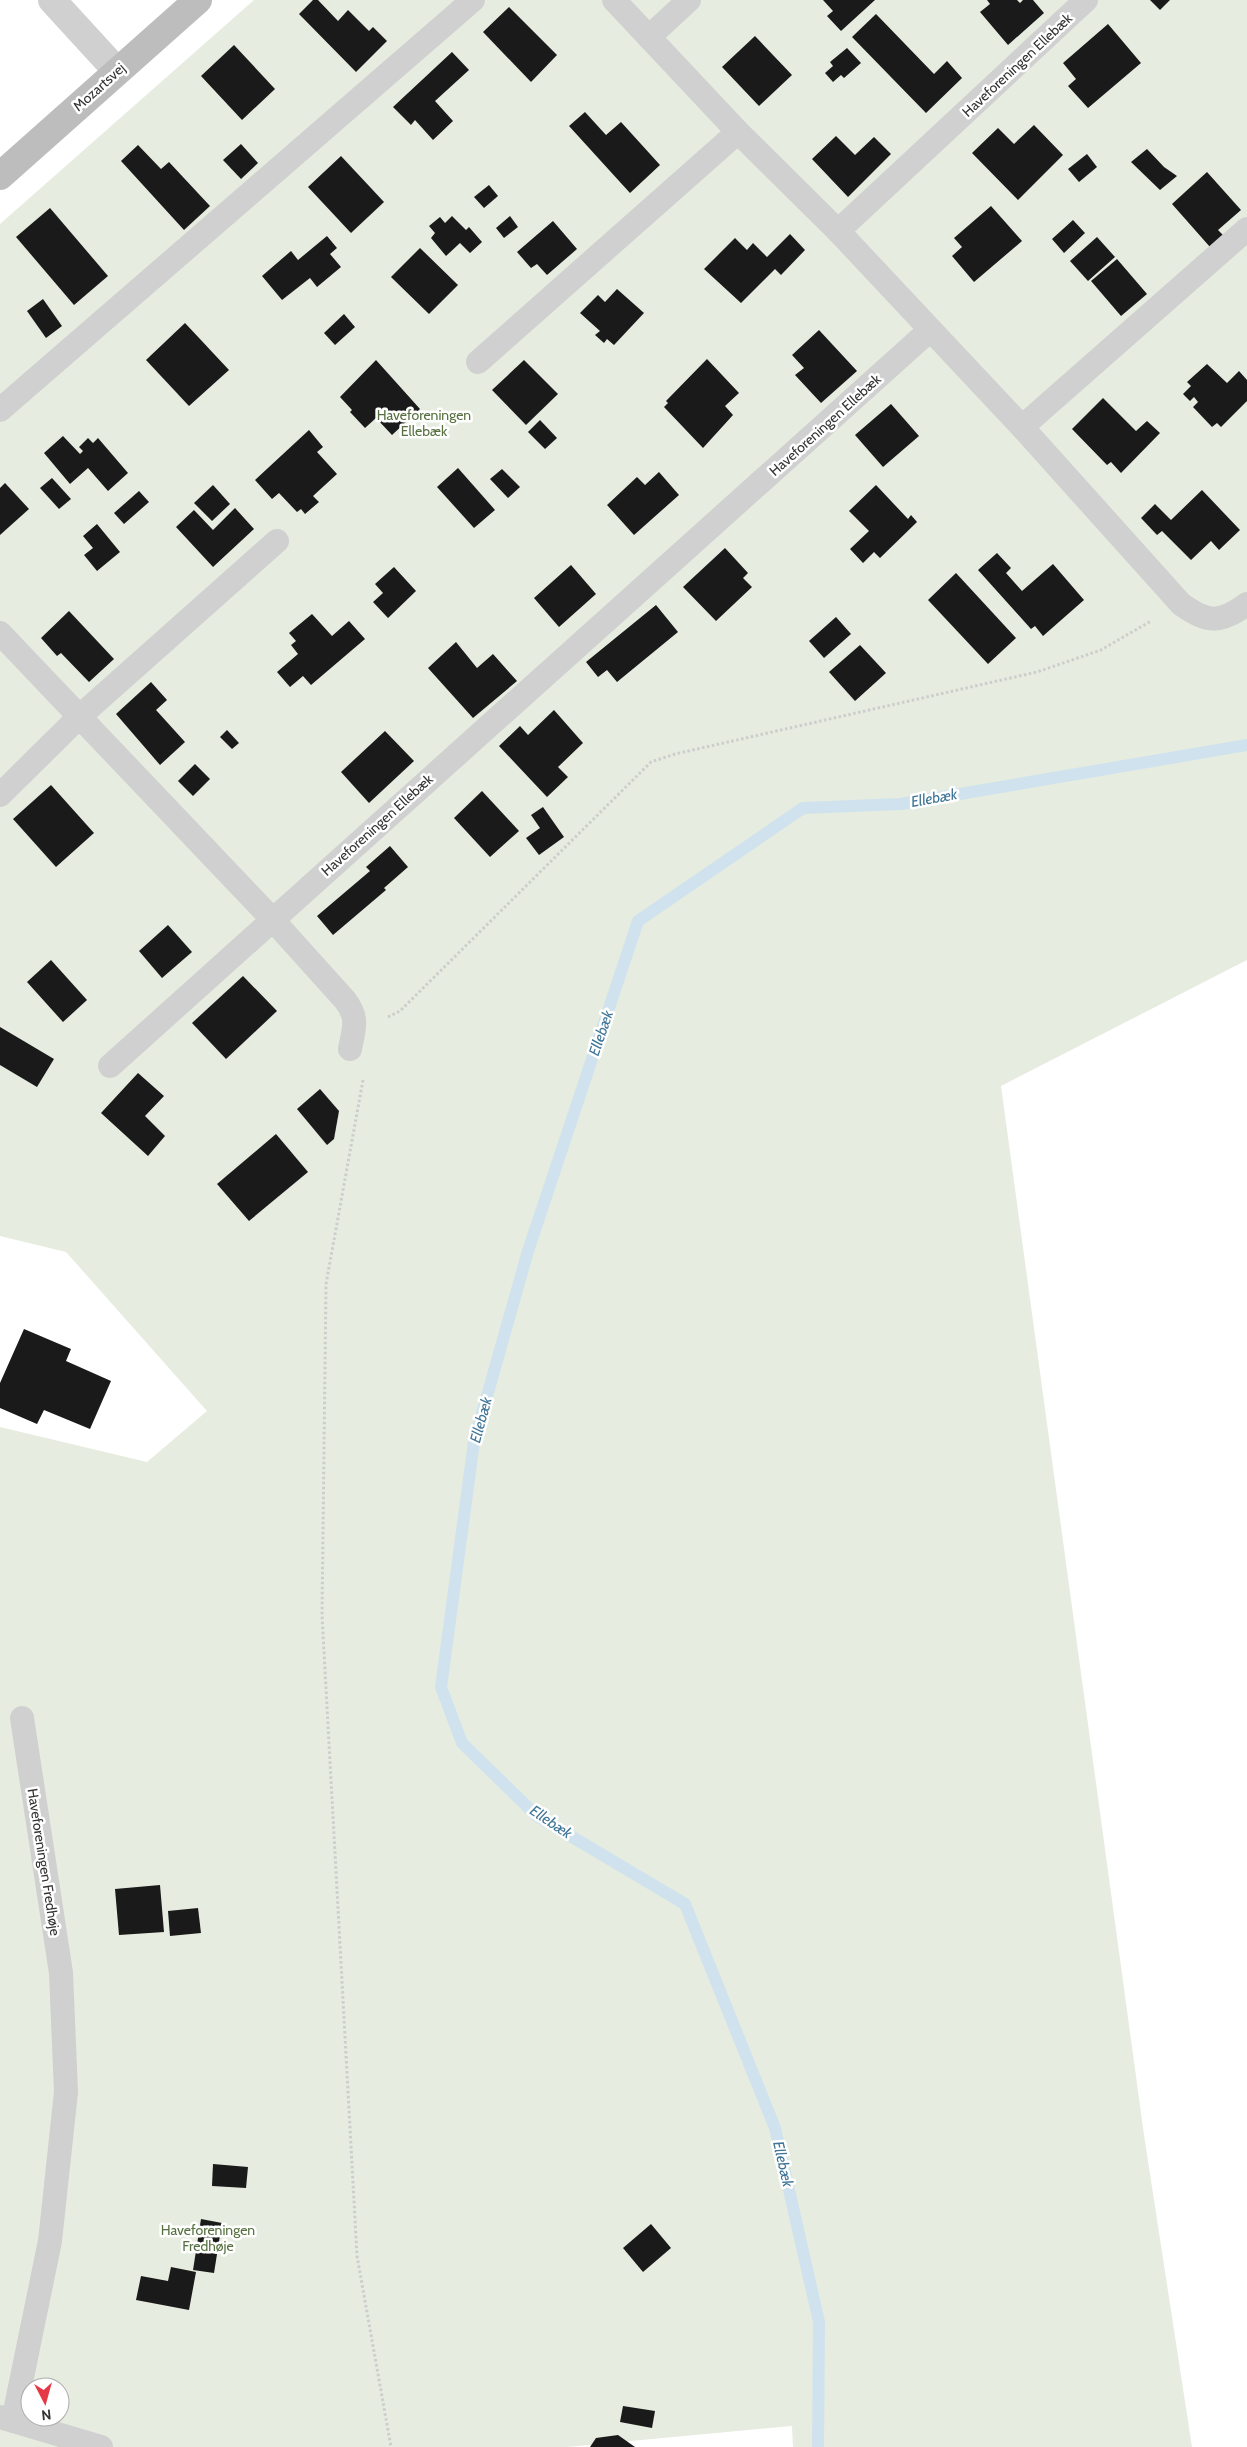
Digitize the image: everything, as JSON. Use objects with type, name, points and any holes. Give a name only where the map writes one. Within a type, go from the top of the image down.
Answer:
[{"type":"street","points":[[52,0],[117,71]]},
{"type":"street","name":"Mozartsvej","points":[[0,176],[198,0]]},
{"type":"lane","points":[[0,410],[473,0]]},
{"type":"lane","points":[[614,0],[738,132],[838,231],[1022,428],[1181,604],[1197,616],[1215,619],[1233,614],[1247,604]]},
{"type":"lane","points":[[650,37],[689,0]]},
{"type":"lane","name":"Haveforeningen Ellebæk","points":[[838,231],[1086,0]]},
{"type":"lane","points":[[478,362],[738,132]]},
{"type":"lane","points":[[1022,428],[1247,229]]},
{"type":"lane","name":"Haveforeningen Ellebæk","points":[[110,1066],[930,330]]},
{"type":"lane","points":[[0,794],[79,717],[277,541]]},
{"type":"lane","points":[[0,633],[272,919],[354,1012],[355,1026],[350,1049]]},
{"type":"lane","name":"Haveforeningen Fredhøje","points":[[22,1718],[61,1973],[66,2092],[50,2241],[7,2418],[101,2447]]},
{"type":"path","points":[[354,1012],[370,1018],[390,1016],[400,1010],[651,762],[675,754],[1069,663],[1101,650],[1181,604]]},
{"type":"path","points":[[386,1025],[390,1016]]},
{"type":"path","points":[[364,1076],[326,1284],[322,1615],[357,2256],[391,2447]]},
{"type":"green space","points":[[254,0],[1247,0],[1247,960],[1001,1086],[1144,2135],[1192,2447],[793,2447],[792,2426],[567,2447],[0,2447],[0,1427],[147,1462],[207,1411],[66,1252],[0,1236],[0,224]]},
{"type":"building","points":[[313,0],[318,0],[338,21],[348,10],[369,31],[373,27],[387,41],[356,72],[299,14]]},
{"type":"building","points":[[823,0],[875,0],[841,31],[827,16],[833,11]]},
{"type":"building","points":[[987,0],[1017,0],[1020,3],[1023,0],[1033,0],[1044,13],[1008,45],[980,12],[990,4]]},
{"type":"building","points":[[1150,0],[1170,0],[1160,10]]},
{"type":"building","points":[[509,7],[557,55],[531,82],[483,32]]},
{"type":"building","points":[[876,14],[934,74],[947,61],[962,78],[926,113],[852,37]]},
{"type":"building","points":[[1108,24],[1141,63],[1088,108],[1068,86],[1076,79],[1063,63]]},
{"type":"building","points":[[755,36],[792,75],[759,106],[722,67]]},
{"type":"building","points":[[234,45],[275,89],[242,120],[201,76]]},
{"type":"building","points":[[847,48],[861,63],[844,78],[841,75],[833,82],[825,73],[833,66],[830,62]]},
{"type":"building","points":[[452,52],[469,70],[435,101],[453,121],[433,140],[415,120],[411,125],[393,107]]},
{"type":"building","points":[[585,112],[606,135],[621,122],[660,165],[630,193],[569,126]]},
{"type":"building","points":[[1034,125],[1063,155],[1018,200],[972,153],[998,128],[1014,144]]},
{"type":"building","points":[[836,136],[855,155],[874,137],[891,154],[848,197],[812,159]]},
{"type":"building","points":[[241,144],[258,163],[241,179],[223,160]]},
{"type":"building","points":[[138,145],[161,169],[169,162],[210,206],[184,230],[121,161]]},
{"type":"building","points":[[1147,149],[1164,167],[1177,176],[1160,190],[1131,162]]},
{"type":"building","points":[[1087,154],[1097,167],[1079,182],[1068,169]]},
{"type":"building","points":[[341,156],[384,202],[351,233],[308,187]]},
{"type":"building","points":[[1207,172],[1241,210],[1218,230],[1223,235],[1210,247],[1172,204]]},
{"type":"building","points":[[489,185],[498,196],[484,208],[474,197]]},
{"type":"building","points":[[991,206],[1022,241],[974,282],[952,256],[962,247],[954,238]]},
{"type":"building","points":[[50,208],[108,276],[74,305],[16,237]]},
{"type":"building","points":[[452,216],[466,230],[469,227],[482,242],[470,253],[460,243],[446,256],[431,238],[435,233],[429,226],[440,217],[445,223]]},
{"type":"building","points":[[510,216],[518,227],[504,238],[496,228]]},
{"type":"building","points":[[1073,220],[1085,233],[1064,253],[1052,239]]},
{"type":"building","points":[[553,221],[577,249],[547,275],[537,264],[531,268],[517,252]]},
{"type":"building","points":[[790,234],[805,250],[781,275],[775,269],[741,303],[704,269],[735,238],[747,250],[753,243],[767,257]]},
{"type":"building","points":[[327,236],[337,248],[330,254],[341,267],[317,287],[310,278],[282,300],[262,276],[291,251],[298,260]]},
{"type":"building","points":[[1097,237],[1115,257],[1088,281],[1070,261]]},
{"type":"building","points":[[420,248],[458,285],[429,314],[391,277]]},
{"type":"building","points":[[1117,259],[1147,294],[1121,316],[1091,281]]},
{"type":"building","points":[[617,289],[644,313],[614,345],[607,339],[604,343],[595,335],[600,331],[580,313],[598,295],[605,302]]},
{"type":"building","points":[[43,299],[62,326],[46,338],[27,311]]},
{"type":"building","points":[[344,314],[355,327],[335,345],[324,333]]},
{"type":"building","points":[[185,323],[229,370],[189,406],[146,360]]},
{"type":"building","points":[[819,330],[857,371],[821,403],[795,375],[804,368],[792,355]]},
{"type":"building","points":[[707,359],[739,393],[725,406],[733,415],[703,448],[664,407],[668,403],[666,401]]},
{"type":"building","points":[[376,360],[420,409],[392,435],[376,418],[365,428],[350,412],[352,410],[340,397]]},
{"type":"building","points":[[524,360],[558,394],[526,425],[492,390]]},
{"type":"building","points":[[1207,364],[1227,383],[1239,371],[1247,380],[1247,401],[1221,427],[1217,423],[1212,427],[1193,407],[1198,402],[1194,397],[1190,401],[1183,394],[1191,386],[1187,382]]},
{"type":"building","points":[[1103,398],[1136,431],[1147,421],[1160,433],[1121,473],[1111,462],[1107,465],[1072,429]]},
{"type":"building","points":[[891,404],[919,436],[883,467],[855,435]]},
{"type":"building","points":[[540,420],[557,438],[545,449],[528,432]]},
{"type":"building","points":[[309,430],[323,447],[317,452],[337,474],[313,496],[319,502],[305,514],[301,509],[297,512],[279,493],[272,499],[255,480]]},
{"type":"building","points":[[63,436],[80,454],[83,451],[79,447],[88,438],[93,443],[98,438],[128,473],[108,491],[88,468],[70,484],[44,453]]},
{"type":"building","points":[[458,468],[495,510],[474,528],[437,487]]},
{"type":"building","points":[[502,469],[520,487],[508,498],[490,479]]},
{"type":"building","points":[[659,472],[679,495],[634,535],[607,505],[637,477],[645,485]]},
{"type":"building","points":[[52,478],[71,499],[59,509],[40,488]]},
{"type":"building","points":[[5,483],[29,509],[0,535],[0,488]]},
{"type":"building","points":[[213,485],[230,504],[212,521],[194,503]]},
{"type":"building","points":[[876,485],[908,519],[911,515],[917,522],[880,558],[874,552],[863,563],[850,549],[869,531],[849,511]]},
{"type":"building","points":[[1202,490],[1240,530],[1219,550],[1211,541],[1191,560],[1162,531],[1157,535],[1141,518],[1155,504],[1171,520]]},
{"type":"building","points":[[139,491],[149,502],[124,524],[114,513]]},
{"type":"building","points":[[235,508],[254,529],[213,567],[176,527],[194,510],[213,530]]},
{"type":"building","points":[[97,524],[120,552],[97,571],[84,555],[93,548],[83,536]]},
{"type":"building","points":[[725,548],[748,573],[743,578],[752,587],[716,621],[683,587]]},
{"type":"building","points":[[997,553],[1011,568],[1006,573],[1022,591],[1053,564],[1084,600],[1043,636],[1035,626],[1031,629],[978,570]]},
{"type":"building","points":[[571,565],[596,594],[559,627],[534,598]]},
{"type":"building","points":[[394,567],[416,591],[388,618],[373,602],[383,593],[375,584]]},
{"type":"building","points":[[956,573],[1016,638],[988,664],[928,600]]},
{"type":"building","points":[[656,605],[678,632],[617,682],[607,670],[598,677],[586,662]]},
{"type":"building","points":[[69,611],[114,659],[89,682],[61,653],[57,656],[41,638]]},
{"type":"building","points":[[312,614],[332,636],[349,621],[365,639],[311,685],[303,676],[290,687],[277,672],[298,654],[291,645],[296,641],[289,633]]},
{"type":"building","points":[[836,617],[851,634],[824,658],[809,641]]},
{"type":"building","points":[[456,642],[477,668],[493,654],[517,681],[473,718],[428,668]]},
{"type":"building","points":[[860,645],[886,673],[855,701],[829,672]]},
{"type":"building","points":[[151,682],[167,700],[156,710],[185,742],[160,765],[116,714]]},
{"type":"building","points":[[554,710],[583,743],[558,767],[568,777],[547,797],[499,746],[520,726],[528,735]]},
{"type":"building","points":[[227,730],[239,743],[232,749],[220,737]]},
{"type":"building","points":[[385,731],[414,761],[369,803],[341,772]]},
{"type":"building","points":[[195,764],[210,779],[193,796],[178,781]]},
{"type":"building","points":[[51,785],[94,833],[56,867],[13,819]]},
{"type":"building","points":[[482,791],[519,831],[490,857],[454,818]]},
{"type":"building","points":[[543,807],[564,837],[539,855],[526,838],[540,828],[531,815]]},
{"type":"building","points":[[390,846],[408,867],[384,888],[386,890],[333,935],[317,916],[370,871],[366,867]]},
{"type":"building","points":[[168,925],[192,952],[162,978],[139,951]]},
{"type":"building","points":[[51,960],[87,1000],[63,1022],[27,982]]},
{"type":"building","points":[[243,976],[277,1011],[226,1059],[192,1023]]},
{"type":"building","points":[[0,1027],[54,1059],[37,1087],[0,1065]]},
{"type":"building","points":[[138,1073],[164,1096],[145,1116],[165,1136],[148,1156],[101,1113]]},
{"type":"building","points":[[320,1089],[339,1111],[334,1139],[327,1145],[297,1109]]},
{"type":"building","points":[[276,1134],[308,1172],[249,1221],[217,1184]]},
{"type":"building","points":[[24,1329],[71,1349],[66,1361],[111,1381],[90,1429],[44,1410],[37,1424],[0,1408],[0,1383]]},
{"type":"building","points":[[160,1885],[164,1932],[119,1935],[115,1889]]},
{"type":"building","points":[[198,1908],[201,1933],[170,1936],[168,1911]]},
{"type":"building","points":[[213,2164],[248,2167],[246,2188],[212,2186]]},
{"type":"building","points":[[201,2219],[222,2223],[214,2273],[193,2270]]},
{"type":"building","points":[[651,2224],[671,2248],[643,2272],[623,2248]]},
{"type":"building","points":[[171,2267],[196,2272],[189,2310],[136,2300],[141,2276],[168,2281]]},
{"type":"building","points":[[623,2406],[655,2411],[652,2428],[620,2422]]},
{"type":"building","points":[[618,2435],[635,2447],[590,2447],[596,2438]]},
{"type":"waterway","name":"Ellebæk","points":[[818,2447],[819,2322],[775,2128],[685,1904],[537,1816],[462,1743],[441,1687],[474,1442],[528,1251],[638,921],[803,808],[901,804],[1247,745]]}]
